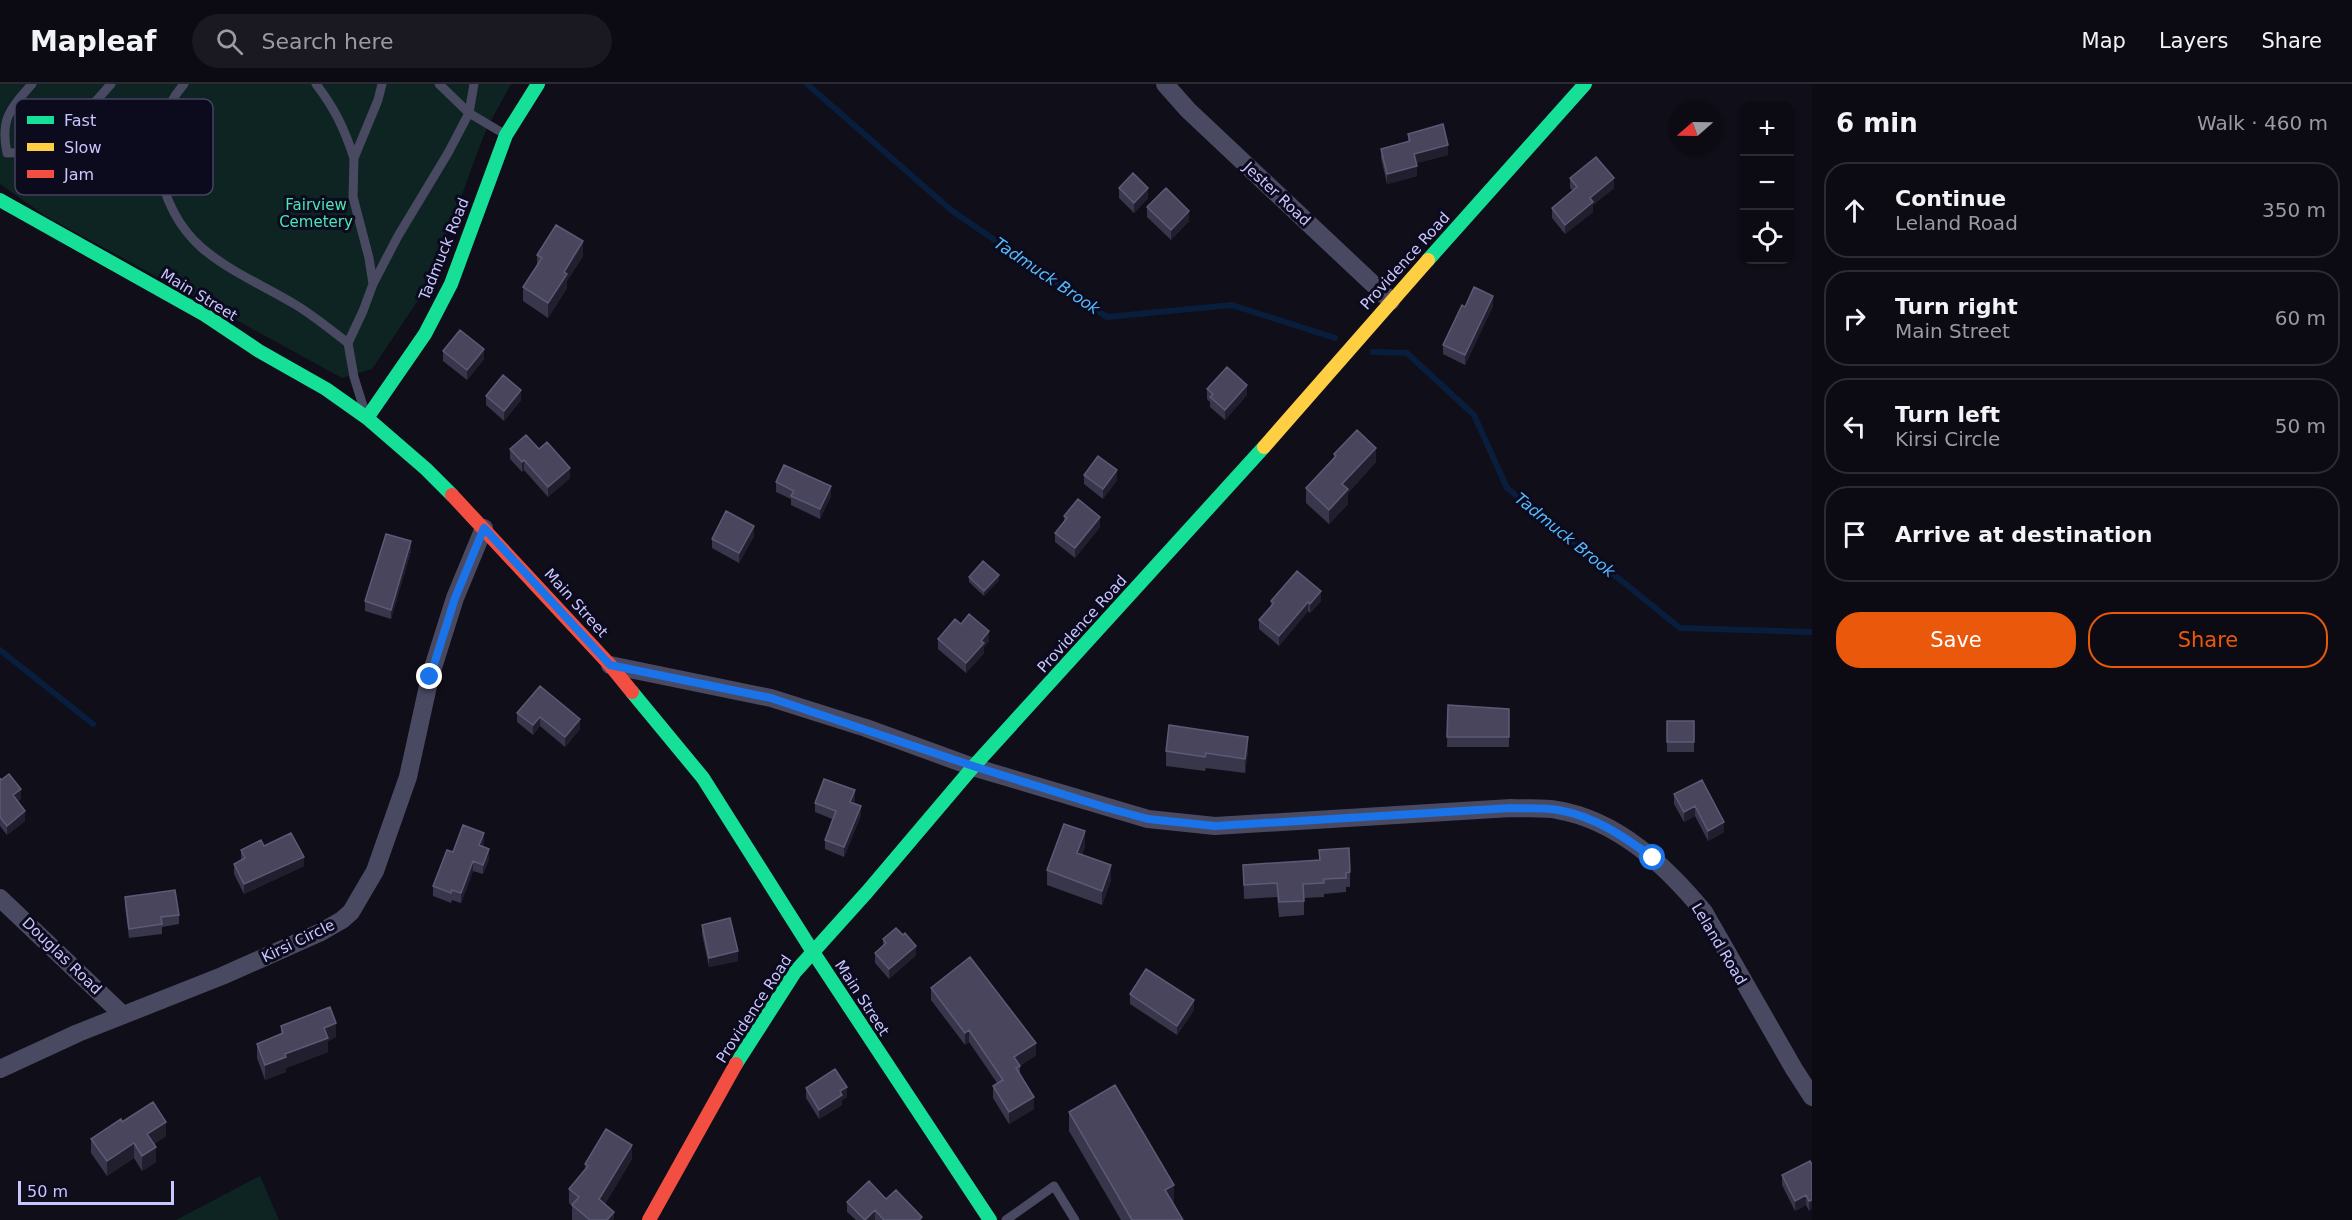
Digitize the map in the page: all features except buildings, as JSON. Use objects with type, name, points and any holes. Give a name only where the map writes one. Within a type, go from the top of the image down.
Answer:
[{"type":"street","name":"Tadmuck Road","points":[[367,418],[425,334],[451,284],[506,135],[538,84]]},
{"type":"street","name":"Jester Road","points":[[1165,84],[1188,110],[1391,301]]},
{"type":"street","name":"Providence Road","points":[[649,1220],[735,1065],[795,972],[973,766],[1223,495],[1391,301],[1585,84]]},
{"type":"street","name":"Main Street","points":[[0,200],[205,315],[259,351],[326,389],[367,418],[426,469],[484,528],[610,665],[703,778],[813,952],[990,1220]]},
{"type":"street","name":"Kirsi Circle","points":[[0,1069],[78,1033],[222,976],[321,932],[351,912],[375,871],[408,777],[430,677],[455,598],[484,528]]},
{"type":"street","name":"Leland Road","points":[[610,665],[771,698],[973,766],[1148,819],[1215,826],[1511,808],[1558,810],[1595,821],[1626,838],[1653,858],[1704,912],[1794,1070],[1812,1097]]},
{"type":"street","name":"Douglas Road","points":[[0,898],[123,1015]]},
{"type":"lane","points":[[18,99],[32,84]]},
{"type":"lane","points":[[98,99],[111,84]]},
{"type":"lane","points":[[174,99],[184,84]]},
{"type":"lane","points":[[316,84],[331,103],[342,123],[354,158],[353,197],[369,258],[373,284]]},
{"type":"lane","points":[[354,158],[378,100],[382,84]]},
{"type":"lane","points":[[439,84],[469,113],[506,135]]},
{"type":"lane","points":[[367,418],[354,377],[348,343],[373,284],[398,236],[448,153],[469,113],[474,84]]},
{"type":"lane","points":[[3,157],[4,122],[15,103]]},
{"type":"lane","points":[[167,195],[177,220],[202,248],[236,272],[298,306],[348,343]]},
{"type":"lane","points":[[1006,1220],[1054,1186],[1075,1220]]},
{"type":"green space","name":"Fairview Cemetery","points":[[0,84],[511,84],[487,128],[431,281],[372,369],[342,378],[44,215],[16,195],[213,195],[213,99],[15,99],[15,195],[0,184]]},
{"type":"green space","points":[[260,1176],[279,1220],[176,1220]]},
{"type":"waterway","name":"Tadmuck Brook","points":[[807,84],[951,210],[1107,317],[1232,305],[1335,338]]},
{"type":"waterway","name":"Tadmuck Brook","points":[[1373,352],[1407,353],[1474,415],[1507,488],[1680,628],[1812,632]]},
{"type":"waterway","points":[[0,650],[93,724]]},
{"type":"traffic: fast","points":[[367,418],[425,334],[451,284],[506,135],[538,84]]},
{"type":"traffic: fast","points":[[1428,260],[1585,84]]},
{"type":"traffic: fast","points":[[0,200],[205,315],[259,351],[326,389],[367,418],[426,469],[452,495]]},
{"type":"traffic: fast","points":[[736,1064],[795,972],[867,892],[973,767],[1264,447]]},
{"type":"traffic: fast","points":[[632,692],[703,778],[813,952],[990,1220]]},
{"type":"traffic: slow","points":[[1264,447],[1428,260]]},
{"type":"traffic: jam","points":[[452,495],[610,665],[632,692]]},
{"type":"traffic: jam","points":[[649,1220],[736,1064]]},
{"type":"route","points":[[430,677],[455,598],[484,528],[549,596],[610,665],[771,698],[1104,807],[1148,819],[1215,826],[1511,808],[1558,810],[1595,821],[1626,838],[1653,858]]}]
